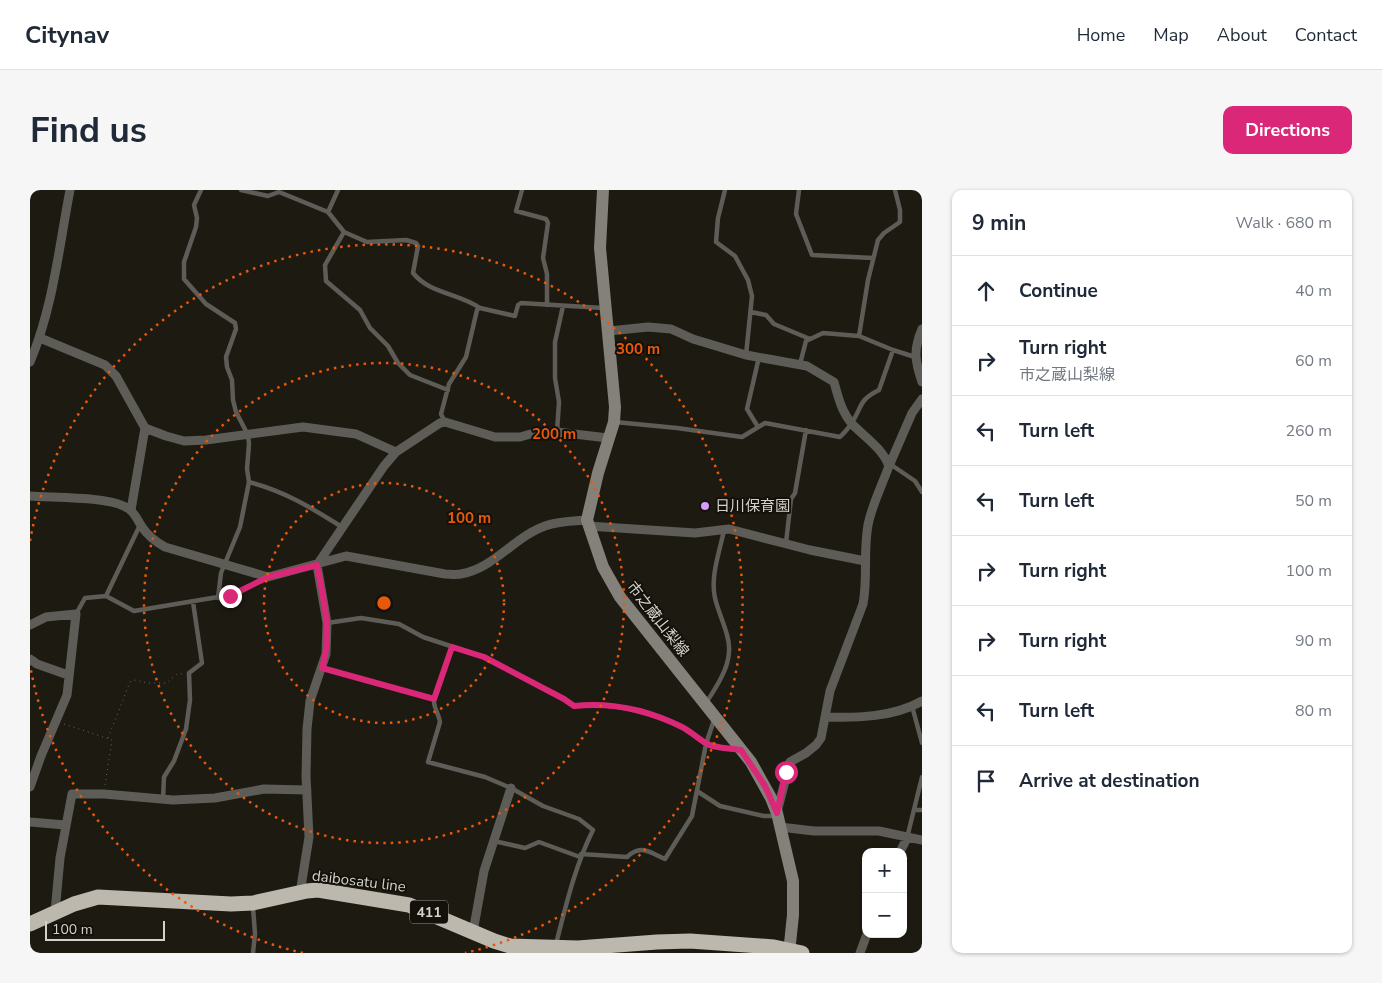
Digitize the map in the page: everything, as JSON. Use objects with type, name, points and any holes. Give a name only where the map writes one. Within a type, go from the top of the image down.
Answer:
[{"type":"highway","name":"daibosatu line","points":[[30,924],[86,899],[98,897],[231,904],[253,903],[318,890],[409,905],[510,946],[553,950],[690,941],[774,947],[794,952]]},
{"type":"main road","points":[[588,523],[598,473],[614,422],[615,407],[600,248],[603,190]]},
{"type":"main road","name":"市之蔵山梨線","points":[[588,523],[604,567],[617,593],[741,750],[762,780],[778,819],[793,881],[794,952]]},
{"type":"street","points":[[30,362],[40,338],[50,297],[70,190]]},
{"type":"street","points":[[609,331],[648,327],[670,329],[701,342],[746,355],[807,366],[834,382],[840,403],[852,424],[872,442],[890,465]]},
{"type":"street","points":[[922,329],[917,341],[915,356],[922,382]]},
{"type":"street","points":[[40,338],[104,365],[116,376],[145,428],[131,510]]},
{"type":"street","points":[[922,399],[912,413],[877,497],[868,525],[865,561],[866,590],[863,604],[830,691],[821,738],[806,753],[790,762],[778,819],[814,832],[879,831],[922,840]]},
{"type":"street","points":[[300,893],[309,837],[307,729],[310,702],[326,654],[327,623],[317,565],[342,527],[384,466],[396,452],[445,422],[495,437],[520,437],[534,433],[557,432],[608,438]]},
{"type":"street","points":[[145,428],[184,441],[206,440],[303,427],[356,434],[396,452]]},
{"type":"street","points":[[30,496],[106,501],[121,504],[131,510],[140,524],[156,542],[165,547],[268,577],[346,556],[445,574],[461,574],[484,566],[519,539],[545,526],[567,521],[696,533],[735,530],[810,550],[865,561]]},
{"type":"street","points":[[30,625],[46,617],[76,614],[67,695],[30,787]]},
{"type":"street","points":[[30,659],[68,675]]},
{"type":"street","points":[[826,717],[854,718],[884,713],[912,706],[922,701]]},
{"type":"street","points":[[473,932],[484,871],[511,788]]},
{"type":"street","points":[[55,912],[57,876],[72,794],[104,794],[173,800],[215,798],[264,789],[307,790]]},
{"type":"street","points":[[30,822],[65,825]]},
{"type":"street","points":[[902,848],[907,838]]},
{"type":"street","points":[[860,953],[866,938]]},
{"type":"lane","points":[[201,190],[194,205],[197,218],[196,227],[184,262],[184,279],[206,304],[235,323],[236,329],[226,357],[226,367],[232,380],[236,412],[248,435],[249,444],[247,469],[249,482],[240,527],[224,564],[218,598]]},
{"type":"lane","points":[[241,190],[268,196],[280,192],[328,212],[344,232],[367,242],[406,240],[416,243],[418,246],[413,273],[418,280],[439,291],[471,301],[480,308],[515,316],[518,304],[521,303],[606,308]]},
{"type":"lane","points":[[328,212],[338,190]]},
{"type":"lane","points":[[522,190],[516,211],[546,219],[548,222],[542,258],[547,274],[547,305]]},
{"type":"lane","points":[[725,190],[718,218],[716,242],[735,256],[752,290],[746,355]]},
{"type":"lane","points":[[799,190],[796,214],[812,255],[873,258]]},
{"type":"lane","points":[[859,336],[878,240],[884,233],[900,222],[900,210],[895,190]]},
{"type":"lane","points":[[344,232],[325,265],[326,281],[360,310],[370,328],[388,346],[398,363],[410,375],[448,390]]},
{"type":"lane","points":[[557,432],[560,402],[555,378],[555,342],[564,306]]},
{"type":"lane","points":[[445,422],[441,414],[448,390],[454,374],[466,357],[477,310],[480,308]]},
{"type":"lane","points":[[751,312],[766,315],[774,324],[810,339]]},
{"type":"lane","points":[[800,364],[806,341],[823,333],[859,336],[893,350],[915,356]]},
{"type":"lane","points":[[614,422],[742,437],[765,424],[840,437],[852,424],[863,401],[879,390],[893,350]]},
{"type":"lane","points":[[758,427],[748,409],[759,357]]},
{"type":"lane","points":[[786,543],[791,500],[795,493],[806,430]]},
{"type":"lane","points":[[890,465],[915,481],[922,492]]},
{"type":"lane","points":[[249,482],[273,489],[302,502],[342,527]]},
{"type":"lane","points":[[106,596],[140,524]]},
{"type":"lane","points":[[705,704],[721,680],[728,662],[728,638],[715,598],[714,575],[724,530]]},
{"type":"lane","points":[[76,614],[85,598],[106,596],[134,611],[230,596],[268,577]]},
{"type":"lane","points":[[163,799],[164,777],[174,761],[186,729],[190,700],[189,673],[202,662],[193,602]]},
{"type":"lane","points":[[327,623],[361,618],[400,624],[423,637],[484,657],[574,706],[594,704],[630,708],[681,727],[693,733],[706,744],[741,750]]},
{"type":"lane","points":[[452,647],[434,699],[434,707],[440,717],[440,722],[428,762],[484,777],[511,788],[543,806],[579,819],[593,830],[580,855],[553,950]]},
{"type":"lane","points":[[322,668],[434,699]]},
{"type":"lane","points":[[912,706],[922,743]]},
{"type":"lane","points":[[494,841],[524,848],[539,842],[580,855],[627,857],[634,850],[642,849],[665,859],[692,816],[706,744],[715,717]]},
{"type":"lane","points":[[907,838],[922,777]]},
{"type":"lane","points":[[697,790],[720,806],[778,819]]},
{"type":"lane","points":[[914,810],[922,810]]},
{"type":"lane","points":[[253,903],[255,934],[253,953]]},
{"type":"path","points":[[108,738],[130,682],[135,680],[148,683],[167,683],[177,674],[189,673]]},
{"type":"path","points":[[56,722],[112,740],[104,794]]},
{"type":"place","name":"日川保育園","points":[[705,506]]},
{"type":"route","points":[[230,596],[268,577],[317,565],[327,623],[326,654],[322,668],[434,699],[452,647],[484,657],[574,706],[594,704],[630,708],[681,727],[693,733],[706,744],[741,750],[759,775],[777,813],[786,772]]}]
